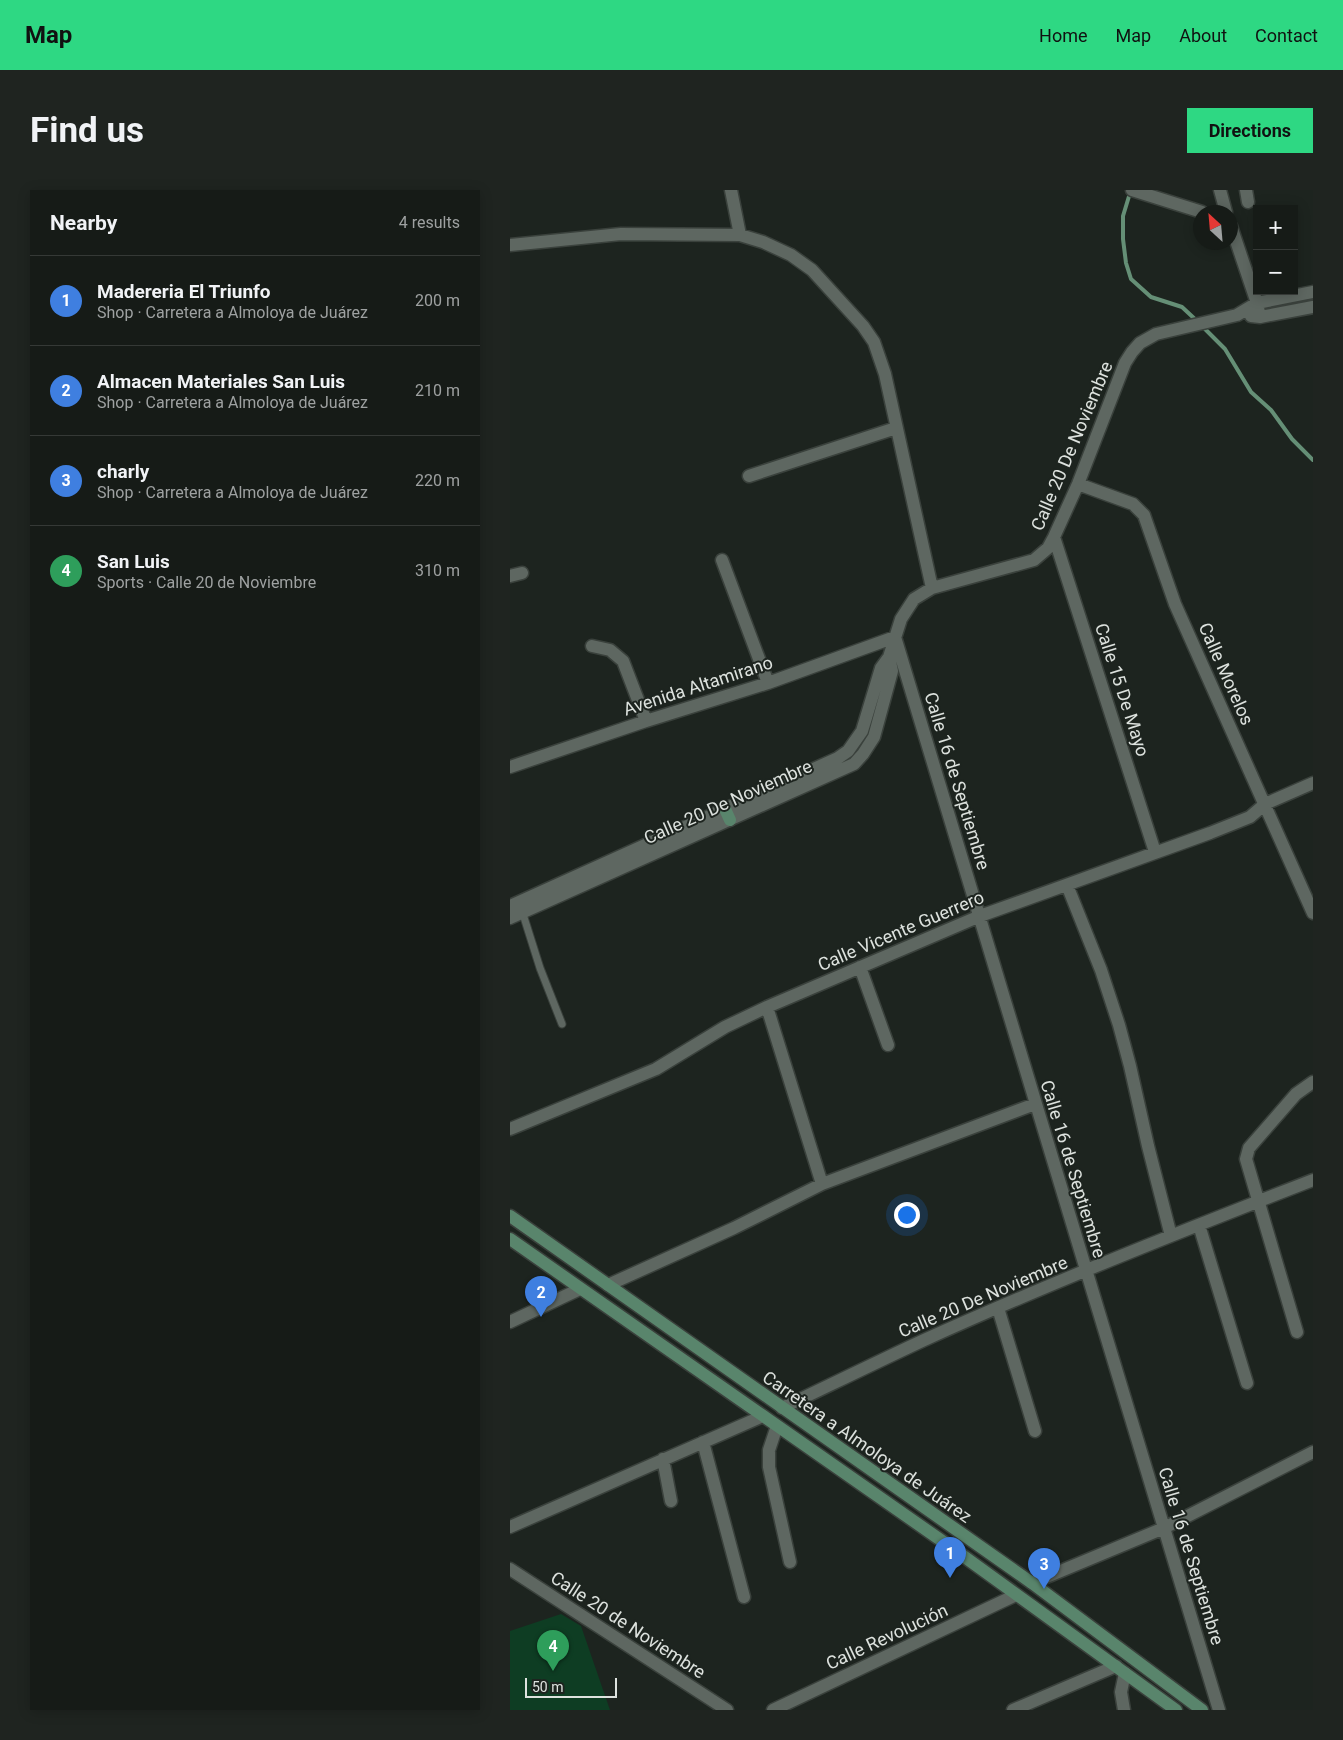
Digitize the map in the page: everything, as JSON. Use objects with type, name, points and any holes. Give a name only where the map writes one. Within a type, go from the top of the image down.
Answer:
[{"type":"main road","name":"Carretera a Almoloya de Juárez","points":[[510,1216],[1032,1583],[1202,1710]]},
{"type":"main road","name":"Carretera a Almoloya de Juárez","points":[[510,1239],[893,1507],[1176,1710]]},
{"type":"main road","points":[[893,1507],[903,1493]]},
{"type":"street","points":[[731,190],[740,235]]},
{"type":"street","points":[[1220,190],[1224,205]]},
{"type":"street","points":[[1136,192],[1164,195],[1193,208]]},
{"type":"street","points":[[510,245],[622,234],[740,235],[763,242],[784,252],[812,270],[863,326],[874,342],[885,374],[932,588]]},
{"type":"street","points":[[1238,249],[1260,317]]},
{"type":"street","name":"Calle 20 De Noviembre","points":[[510,918],[517,907],[728,814],[838,758],[848,751],[862,731],[881,668],[889,657],[901,619],[910,603],[924,591],[932,588],[1034,560],[1048,548],[1078,484],[1126,363],[1140,343],[1149,337],[1171,330],[1237,315],[1257,303],[1313,292]]},
{"type":"street","name":"Calle 20 De Noviembre","points":[[1237,315],[1260,317],[1313,307]]},
{"type":"street","points":[[749,476],[896,428]]},
{"type":"street","name":"Calle Morelos","points":[[1078,484],[1133,504],[1144,515],[1175,604],[1313,913]]},
{"type":"street","name":"Calle 15 De Mayo","points":[[1054,537],[1155,852]]},
{"type":"street","points":[[722,560],[768,683]]},
{"type":"street","name":"Avenida Altamirano","points":[[510,767],[646,721],[768,683],[895,637]]},
{"type":"street","name":"Calle 16 de Septiembre","points":[[895,637],[1219,1710]]},
{"type":"street","points":[[592,646],[610,650],[623,660],[646,721]]},
{"type":"street","name":"Calle Vicente Guerrero","points":[[510,1129],[587,1096],[650,1072],[725,1027],[767,1007],[980,916],[1250,817],[1265,804],[1313,783]]},
{"type":"street","points":[[1067,885],[1101,970],[1119,1025],[1171,1236]]},
{"type":"street","points":[[860,967],[888,1045]]},
{"type":"street","points":[[767,1007],[822,1184]]},
{"type":"street","points":[[1297,1332],[1246,1159],[1249,1148],[1296,1094],[1313,1082]]},
{"type":"street","points":[[608,1285],[734,1228],[822,1184],[1035,1104]]},
{"type":"street","name":"Calle 20 De Noviembre","points":[[782,1408],[921,1341],[1171,1236],[1313,1180]]},
{"type":"street","points":[[1199,1225],[1247,1383]]},
{"type":"street","points":[[510,1322],[580,1289]]},
{"type":"street","points":[[998,1308],[1035,1430]]},
{"type":"street","points":[[510,1528],[763,1416]]},
{"type":"street","points":[[777,1426],[769,1450],[769,1467],[790,1562]]},
{"type":"street","points":[[703,1442],[744,1597]]},
{"type":"street","points":[[1032,1583],[1164,1528],[1313,1452]]},
{"type":"street","points":[[663,1460],[672,1501]]},
{"type":"street","name":"Calle 20 de Noviembre","points":[[510,1569],[727,1710]]},
{"type":"street","name":"Calle Revolución","points":[[773,1710],[1016,1595]]},
{"type":"street","points":[[1018,1709],[1120,1669],[1124,1710]]},
{"type":"lane","points":[[517,907],[562,1024]]},
{"type":"green space","points":[[561,1614],[581,1626],[610,1710],[510,1710],[510,1631]]},
{"type":"waterway","points":[[1130,193],[1123,216],[1123,239],[1126,263],[1131,279],[1151,297],[1182,307],[1197,321]]},
{"type":"waterway","points":[[1202,326],[1225,349],[1251,392],[1271,410],[1292,439],[1313,460]]},
{"type":"place","name":"Almacen Materiales San Luis","points":[[541,1317]]},
{"type":"place","name":"Madereria El Triunfo","points":[[950,1578]]},
{"type":"place","name":"charly","points":[[1044,1589]]},
{"type":"place","name":"San Luis","points":[[553,1671]]}]
